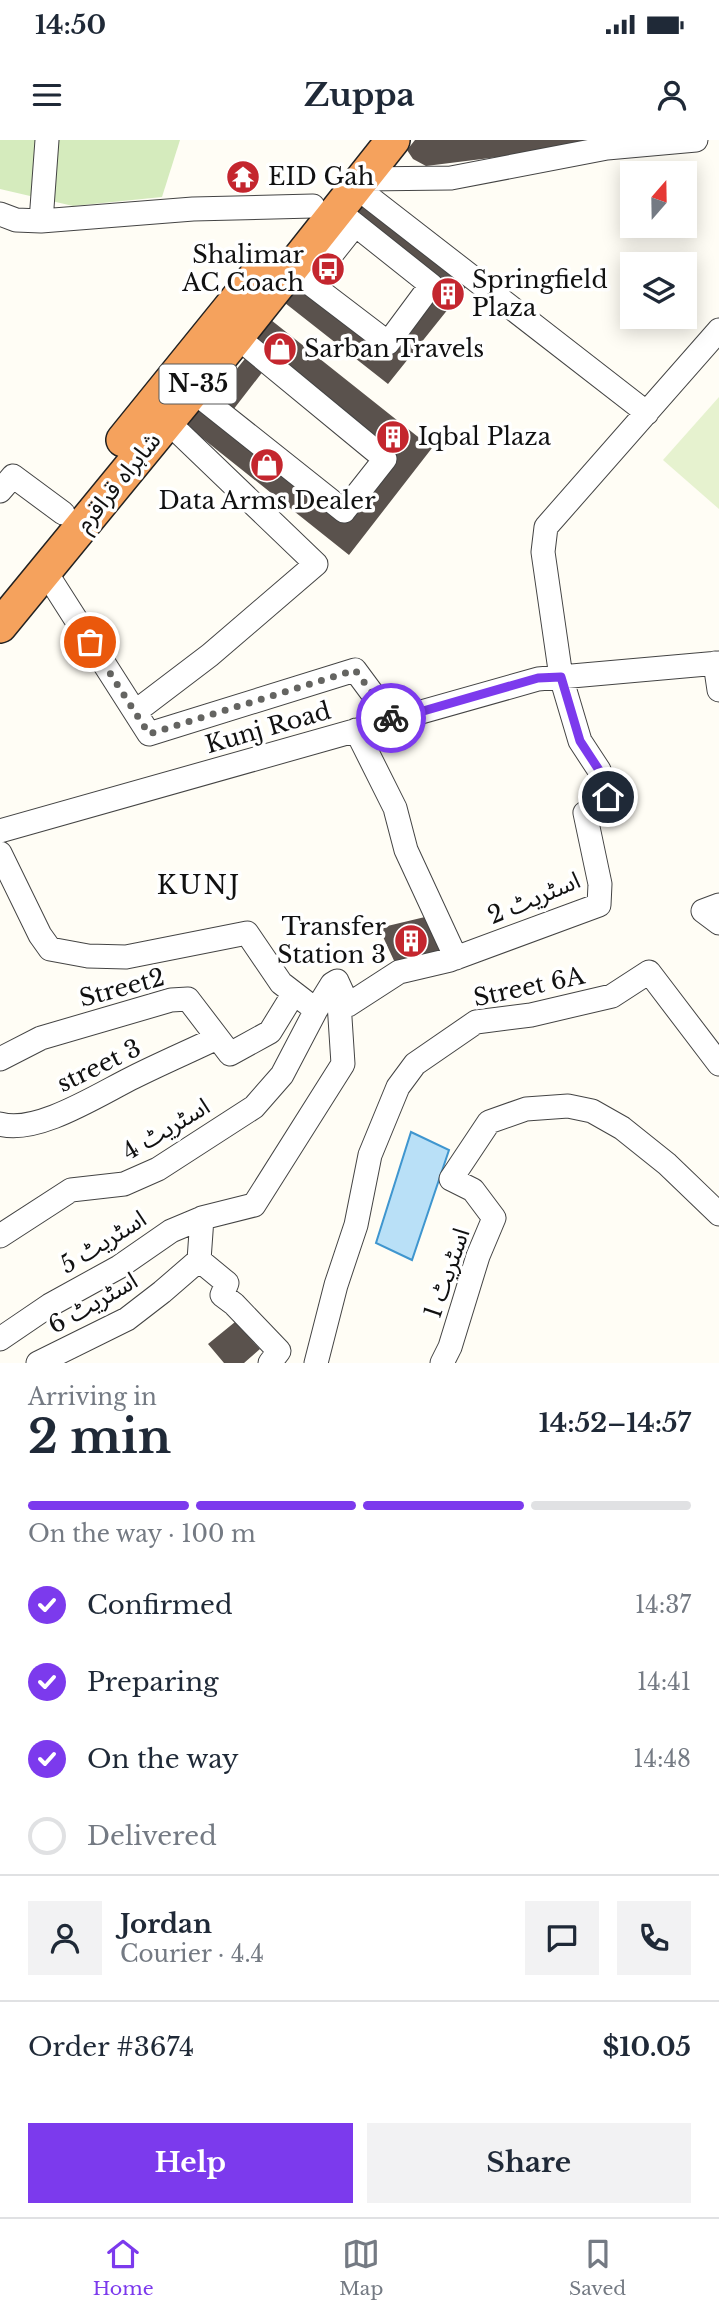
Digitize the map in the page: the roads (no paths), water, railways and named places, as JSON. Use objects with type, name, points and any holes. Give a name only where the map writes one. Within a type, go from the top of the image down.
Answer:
[{"type":"highway","name":"شاہراہ قراقرم","points":[[0,626],[237,337],[300,276],[345,202],[365,140]]},
{"type":"highway","name":"شاہراہ قراقرم","points":[[0,591],[63,513],[345,202],[393,140]]},
{"type":"street","points":[[41,220],[47,140]]},
{"type":"street","points":[[0,214],[16,220],[41,220],[345,202],[451,178],[607,148],[696,140]]},
{"type":"street","points":[[300,276],[388,344],[431,285],[345,202]]},
{"type":"street","points":[[345,202],[647,413]]},
{"type":"street","points":[[561,677],[543,552],[545,527],[719,330]]},
{"type":"street","points":[[193,391],[344,511],[385,459],[237,337]]},
{"type":"street","points":[[135,712],[210,655],[316,564],[168,422]]},
{"type":"street","points":[[0,491],[13,476],[63,513]]},
{"type":"street","points":[[45,571],[149,734],[355,670],[392,720]]},
{"type":"street","points":[[717,663],[719,690]]},
{"type":"street","name":"Kunj Road","points":[[0,831],[538,678],[717,663]]},
{"type":"street","name":"اسٹریٹ 2","points":[[337,981],[348,1005],[400,972],[456,958],[599,905],[600,884],[585,813],[608,797],[599,770],[580,741],[561,677]]},
{"type":"street","points":[[356,730],[395,807],[407,850],[456,958]]},
{"type":"street","points":[[0,853],[40,935],[50,949],[88,956],[126,957],[247,933],[281,983],[316,1010],[332,984],[337,981]]},
{"type":"street","points":[[719,905],[704,911],[719,923]]},
{"type":"street","name":"Street 6A","points":[[316,1363],[336,1285],[356,1225],[370,1155],[398,1087],[415,1064],[476,1022],[531,1015],[612,996],[649,972],[719,1064]]},
{"type":"street","name":"اسٹریٹ 5","points":[[0,1339],[50,1305],[119,1267],[171,1231],[202,1218],[254,1205],[343,1065],[337,981]]},
{"type":"street","points":[[217,1038],[230,1054],[270,1032],[294,993]]},
{"type":"street","name":"Street2","points":[[0,1059],[41,1038],[171,1000],[188,999],[217,1038]]},
{"type":"street","name":"اسٹریٹ 4","points":[[0,1236],[71,1190],[124,1184],[158,1168],[254,1107],[282,1075],[316,1010]]},
{"type":"street","name":"street 3","points":[[0,1125],[13,1128],[66,1113],[217,1038]]},
{"type":"street","name":"اسٹریٹ 1","points":[[442,1363],[494,1218],[473,1190],[451,1179],[489,1122],[526,1109],[568,1106],[592,1111],[622,1128],[667,1164],[719,1214]]},
{"type":"street","points":[[202,1218],[199,1260],[227,1283],[222,1295],[234,1304],[275,1357]]},
{"type":"street","name":"اسٹریٹ 6","points":[[38,1363],[127,1319],[199,1260]]},
{"type":"water","points":[[411,1132],[449,1150],[412,1260],[376,1243]]},
{"type":"place","name":"EID Gah","points":[[243,177]]},
{"type":"place","name":"Shalimar AC Coach","points":[[328,269]]},
{"type":"place","name":"Springfield Plaza","points":[[448,294]]},
{"type":"place","name":"Sarban Travels","points":[[280,349]]},
{"type":"place","name":"Iqbal Plaza","points":[[393,437]]},
{"type":"place","name":"Data Arms Dealer","points":[[267,465]]},
{"type":"place","name":"Transfer Station 3","points":[[411,941]]},
{"type":"district","name":"KUNJ","points":[[199,885]]}]
